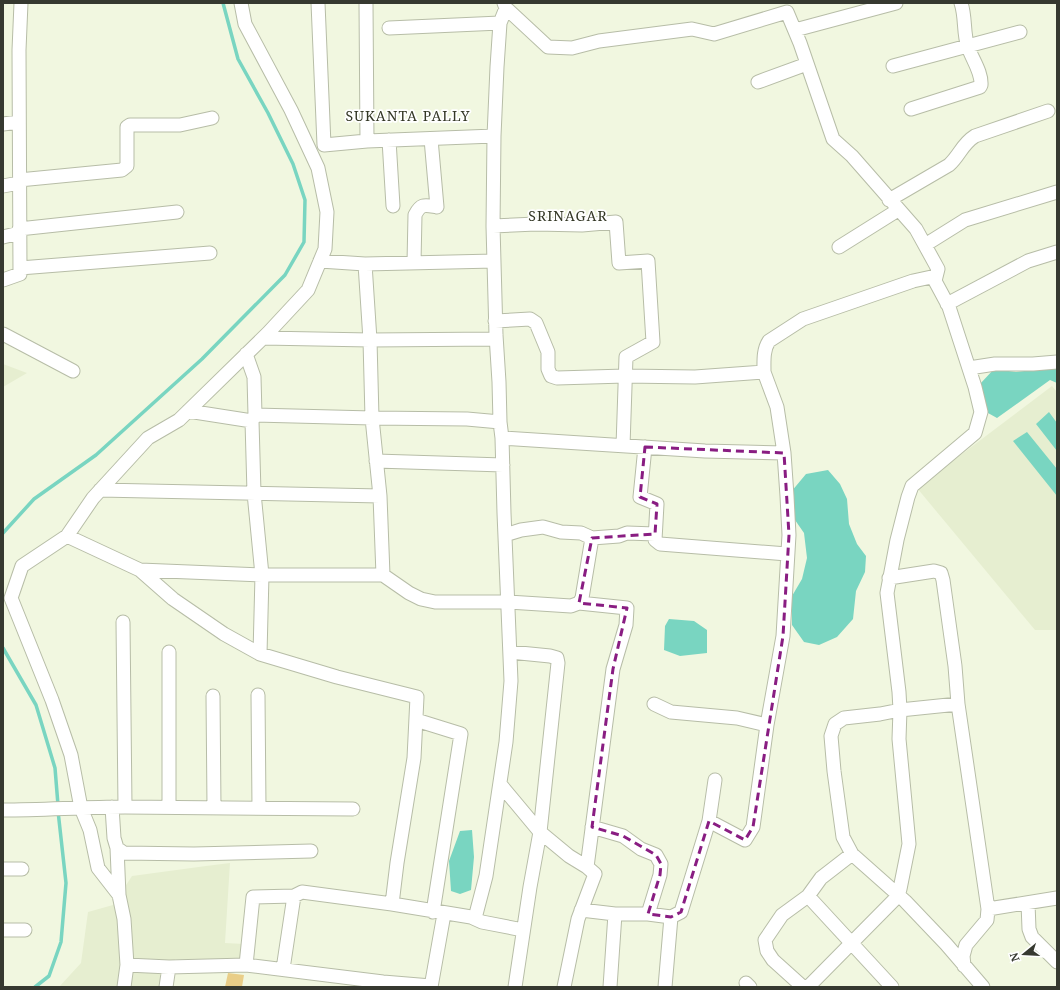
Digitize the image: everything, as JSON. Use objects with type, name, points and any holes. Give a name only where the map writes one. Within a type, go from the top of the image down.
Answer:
[{"type":"street","points":[[3,280],[20,274],[20,3]]},
{"type":"street","points":[[119,895],[98,868],[90,830],[76,808],[71,755],[52,700],[31,651],[11,598],[22,566],[67,536],[100,490],[148,438],[179,420],[263,338],[308,290],[325,249],[327,212],[318,168],[291,110],[245,24],[241,3]]},
{"type":"street","points":[[318,3],[324,145],[367,141],[494,136]]},
{"type":"street","points":[[366,3],[367,141]]},
{"type":"street","points":[[795,30],[896,3]]},
{"type":"street","points":[[911,109],[980,87],[980,75],[967,46],[965,13],[961,3]]},
{"type":"street","points":[[475,918],[486,876],[500,784],[506,742],[511,681],[502,438],[495,320],[493,226],[494,136],[500,23],[505,5],[548,47],[575,47],[620,37],[692,29],[714,34],[786,8],[833,139],[852,156],[916,229],[938,270],[935,281],[947,304],[969,368],[981,412],[975,433],[915,483],[906,504],[889,578],[887,593],[900,710],[899,739],[910,844],[898,896],[808,987]]},
{"type":"street","points":[[389,28],[500,23]]},
{"type":"street","points":[[893,66],[1020,32]]},
{"type":"street","points":[[758,82],[807,64]]},
{"type":"street","points":[[889,200],[949,165],[956,158],[968,140],[975,136],[1048,111]]},
{"type":"street","points":[[3,186],[19,181],[122,170],[127,166],[127,127],[130,125],[180,125],[212,118]]},
{"type":"street","points":[[3,124],[19,122]]},
{"type":"street","points":[[414,263],[415,215],[418,208],[425,205],[437,206],[431,139]]},
{"type":"street","points":[[390,140],[393,206]]},
{"type":"street","points":[[925,245],[965,220],[1057,192]]},
{"type":"street","points":[[839,247],[898,210]]},
{"type":"street","points":[[3,237],[19,231],[177,212]]},
{"type":"street","points":[[493,226],[536,224],[582,225],[616,222],[619,263],[648,262],[653,342],[626,357],[623,446]]},
{"type":"street","points":[[947,304],[1028,261],[1057,252]]},
{"type":"street","points":[[20,268],[210,254]]},
{"type":"street","points":[[320,261],[365,264],[494,261]]},
{"type":"street","points":[[365,264],[370,340],[372,418],[380,496],[383,575]]},
{"type":"street","points":[[709,821],[745,840],[752,828],[767,725],[783,636],[789,535],[788,504],[784,453],[777,407],[764,372],[766,346],[769,341],[803,319],[898,286],[936,276]]},
{"type":"street","points":[[495,320],[530,319],[536,323],[548,352],[548,369],[551,376],[557,378],[625,376],[695,377],[764,372]]},
{"type":"street","points":[[3,334],[73,371]]},
{"type":"street","points":[[263,338],[370,340],[496,339]]},
{"type":"street","points":[[246,354],[254,378],[254,493],[262,575],[260,654]]},
{"type":"street","points":[[969,368],[995,364],[1033,364],[1057,362]]},
{"type":"street","points":[[188,411],[253,418],[467,419],[500,422]]},
{"type":"street","points":[[502,438],[705,451],[784,453]]},
{"type":"street","points":[[645,447],[640,497],[657,504],[655,540],[660,544],[787,554]]},
{"type":"street","points":[[376,461],[503,465]]},
{"type":"street","points":[[100,490],[380,496]]},
{"type":"street","points":[[505,535],[521,530],[543,527],[561,532],[581,533],[592,538],[619,536],[627,533],[655,534]]},
{"type":"street","points":[[67,536],[140,570],[173,598],[211,625],[260,654],[337,677],[417,697],[414,758],[392,904]]},
{"type":"street","points":[[140,570],[262,575],[383,575],[409,593],[428,601],[508,602],[571,606],[579,602],[582,598],[592,538]]},
{"type":"street","points":[[889,578],[934,571],[941,573],[943,580],[954,659],[958,704],[988,909],[988,920],[966,945],[963,956],[964,966]]},
{"type":"street","points":[[579,602],[627,608],[626,625],[613,669],[587,867]]},
{"type":"street","points":[[123,622],[119,807],[114,838],[117,848],[119,895],[124,919],[126,965],[124,987]]},
{"type":"street","points":[[169,652],[169,807]]},
{"type":"street","points":[[510,652],[550,656],[557,658],[558,663],[540,832],[514,987]]},
{"type":"street","points":[[258,695],[259,808]]},
{"type":"street","points":[[213,696],[214,807]]},
{"type":"street","points":[[654,704],[671,712],[737,718],[767,725]]},
{"type":"street","points":[[958,704],[844,718],[835,724],[831,736],[834,771],[843,837],[852,854],[898,896],[946,944],[983,987]]},
{"type":"street","points":[[126,965],[169,967],[246,965],[383,984],[431,987],[438,913],[461,734],[416,720]]},
{"type":"street","points":[[581,910],[615,914],[648,914],[671,918],[681,912],[709,821],[715,780]]},
{"type":"street","points":[[500,784],[540,832],[569,856],[587,867],[595,874],[578,919],[564,987]]},
{"type":"street","points":[[3,810],[119,807],[353,809]]},
{"type":"street","points":[[592,827],[623,836],[641,849],[656,855],[661,864],[660,875],[648,914]]},
{"type":"street","points":[[117,848],[124,853],[194,854],[311,851]]},
{"type":"street","points":[[803,987],[773,960],[767,951],[765,940],[782,915],[808,896],[821,878],[852,854]]},
{"type":"street","points":[[3,869],[22,869]]},
{"type":"street","points":[[246,965],[253,898],[294,896],[302,892],[392,904],[438,913],[475,918],[482,922],[523,930]]},
{"type":"street","points":[[283,969],[294,896]]},
{"type":"street","points":[[808,896],[892,987]]},
{"type":"street","points":[[988,909],[1057,898]]},
{"type":"street","points":[[1028,903],[1029,929],[1032,937],[1057,962]]},
{"type":"street","points":[[610,987],[615,914]]},
{"type":"street","points":[[665,987],[671,918]]},
{"type":"street","points":[[3,930],[25,930]]},
{"type":"street","points":[[166,987],[169,967]]},
{"type":"highlighted area","points":[[645,447],[784,453],[789,535],[783,636],[753,827],[745,840],[709,821],[681,912],[671,917],[648,914],[660,875],[661,864],[656,855],[623,836],[592,827],[613,669],[627,608],[579,603],[592,538],[655,534],[657,504],[640,497]]},
{"type":"shaded area","points":[[3,364],[27,373],[3,387]]},
{"type":"shaded area","points":[[1052,386],[1057,392],[1057,630],[1035,630],[917,488]]},
{"type":"shaded area","points":[[230,863],[225,943],[244,944],[242,961],[175,959],[170,987],[59,987],[81,963],[88,912],[113,905],[132,876]]},
{"type":"water","points":[[1057,367],[1057,383],[1050,380],[997,418],[988,413],[980,384],[994,369],[1016,372]]},
{"type":"water","points":[[1049,412],[1057,423],[1057,451],[1036,424]]},
{"type":"water","points":[[1027,432],[1057,469],[1057,496],[1013,441]]},
{"type":"water","points":[[828,470],[840,484],[847,499],[849,524],[857,544],[866,556],[865,572],[856,591],[853,619],[837,637],[819,645],[804,642],[792,625],[792,596],[802,579],[807,558],[804,533],[795,520],[791,492],[806,474]]},
{"type":"water","points":[[669,619],[694,621],[707,630],[707,653],[680,656],[664,650],[665,626]]},
{"type":"water","points":[[472,830],[474,857],[471,890],[460,894],[451,891],[449,861],[460,831]]},
{"type":"building","points":[[228,973],[244,975],[242,987],[225,987]]},
{"type":"waterway","points":[[3,533],[34,499],[96,455],[202,359],[285,275],[304,242],[305,200],[293,164],[268,113],[238,59],[223,3]]},
{"type":"waterway","points":[[3,648],[36,705],[55,768],[58,805]]},
{"type":"waterway","points":[[35,987],[49,976],[61,942],[66,883],[58,811]]},
{"type":"district","name":"SUKANTA PALLY","points":[[408,116]]},
{"type":"district","name":"SRINAGAR","points":[[568,216]]}]
